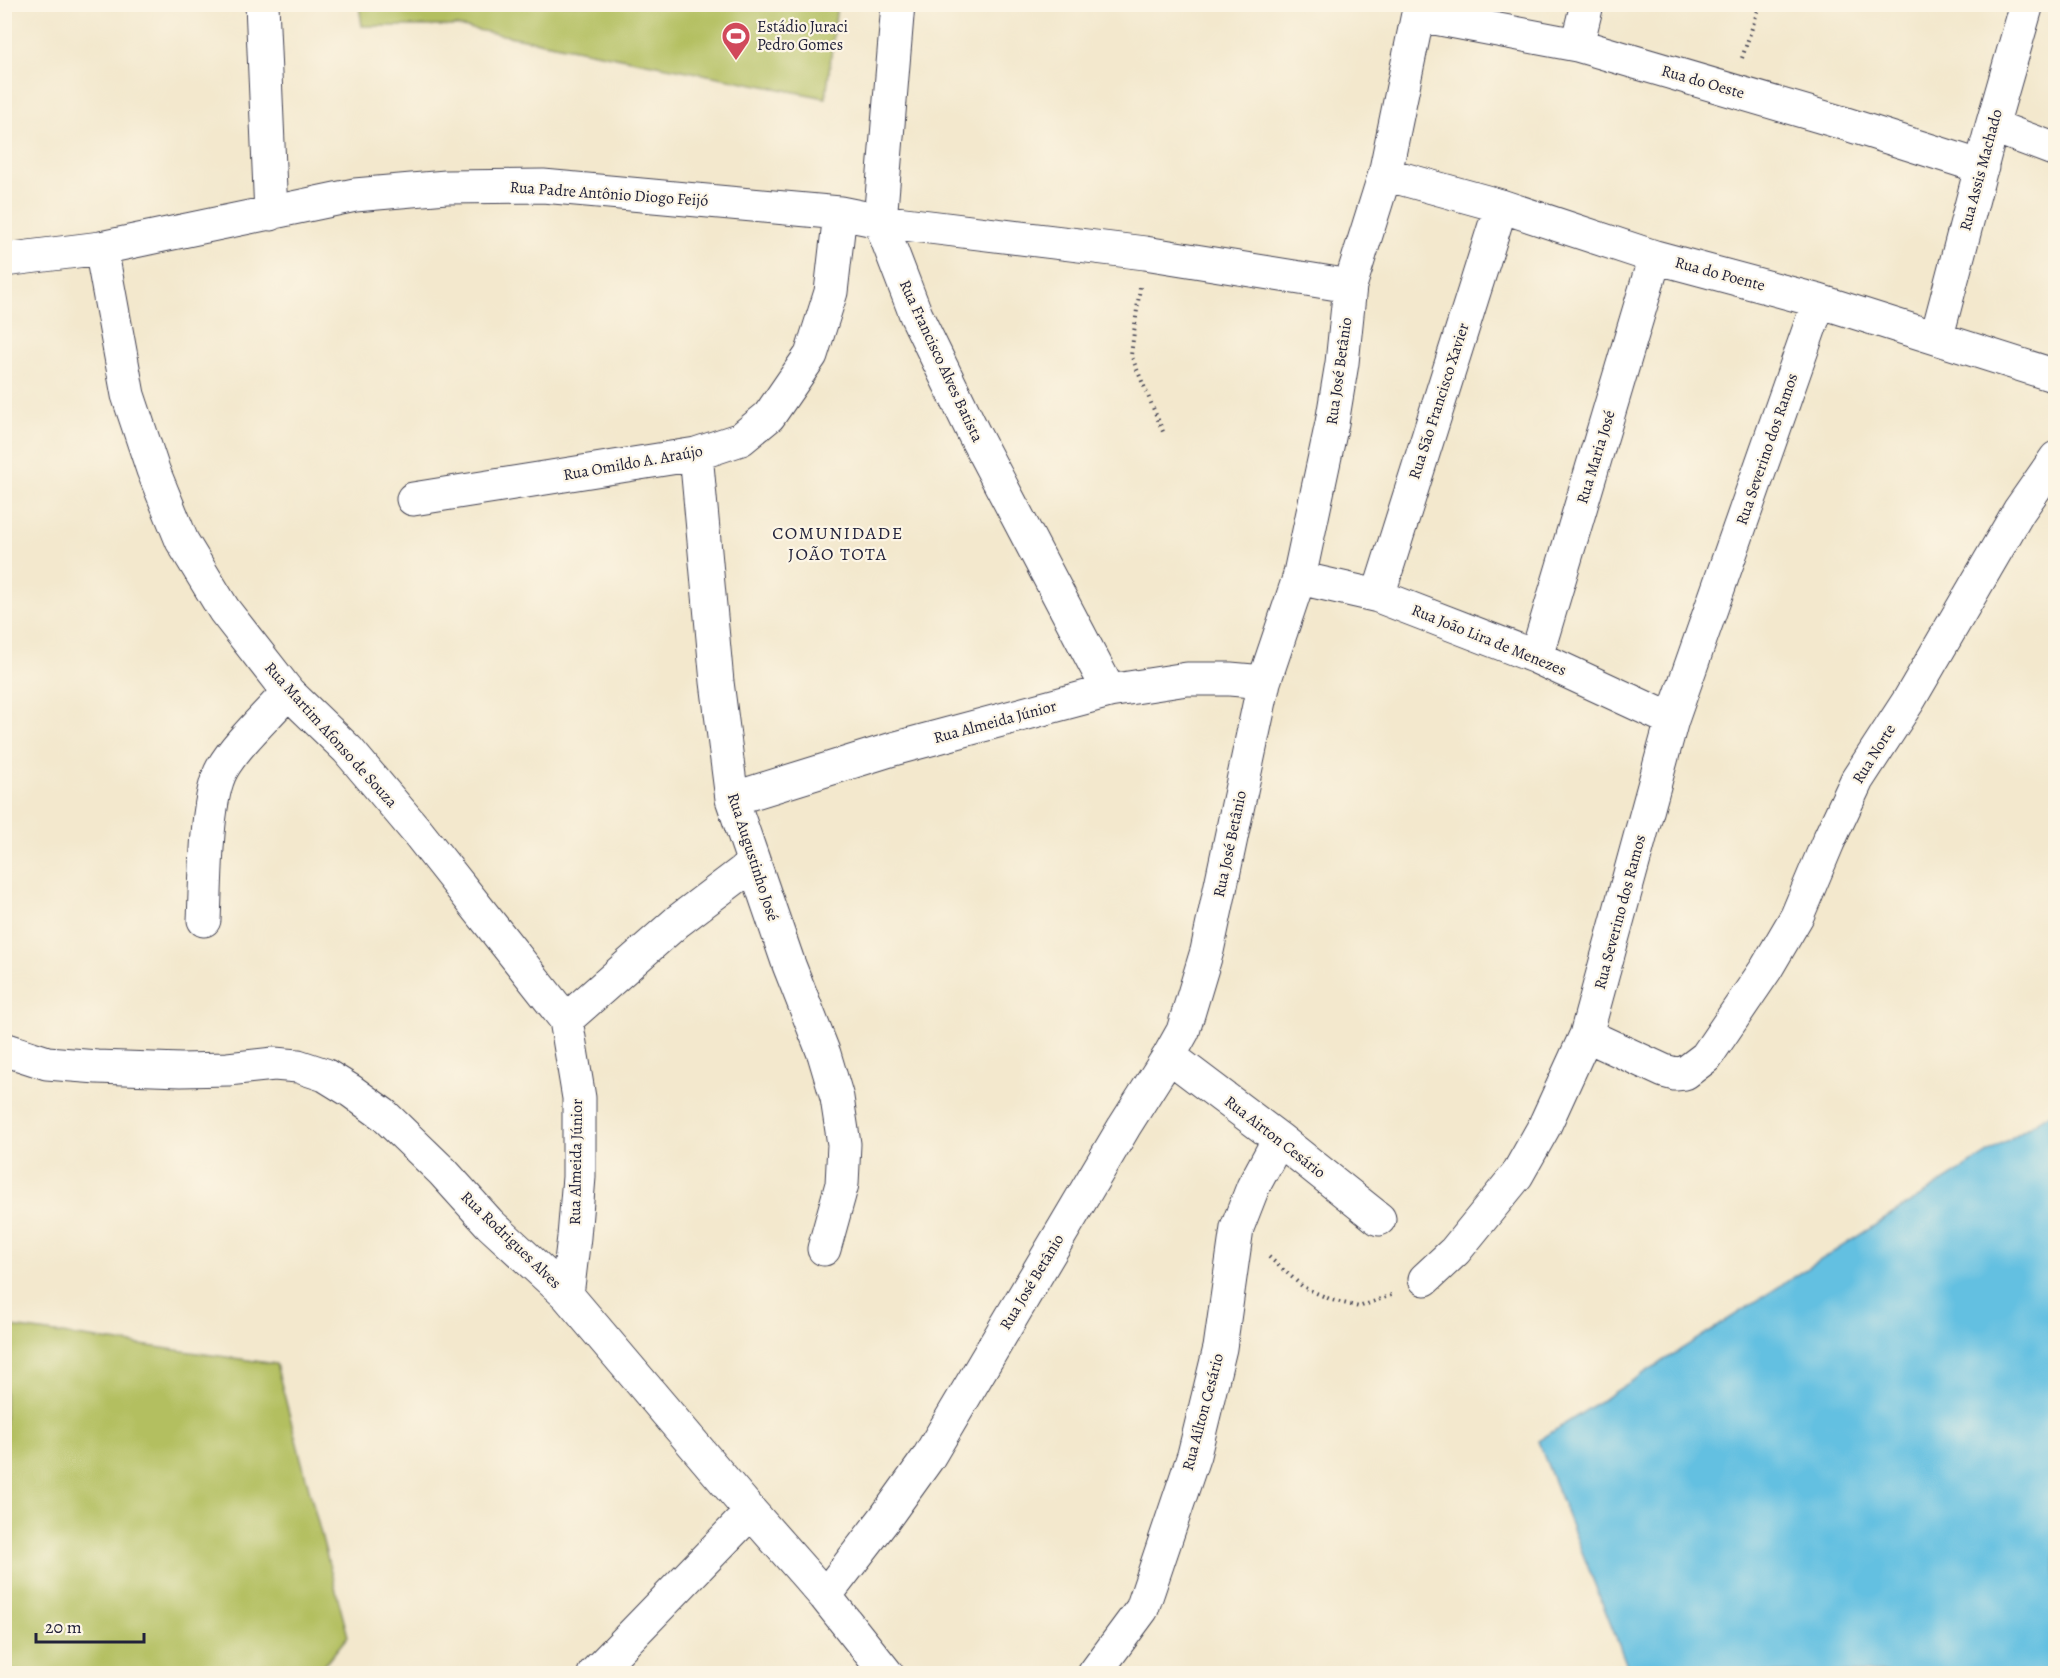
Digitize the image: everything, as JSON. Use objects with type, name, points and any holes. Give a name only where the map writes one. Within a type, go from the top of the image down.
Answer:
[{"type":"street","points":[[262,4],[271,214]]},
{"type":"street","name":"Rua Francisco Alves Batista","points":[[898,4],[880,221],[916,315],[974,434],[1109,691]]},
{"type":"street","points":[[1577,45],[1587,4]]},
{"type":"street","name":"Rua Assis Machado","points":[[1937,336],[1992,126],[2027,4]]},
{"type":"street","name":"Rua do Oeste","points":[[1420,10],[1577,45],[1843,123],[1982,167]]},
{"type":"street","name":"Rua José Betânio","points":[[825,1596],[928,1458],[1183,1031],[1207,951],[1264,682],[1299,578],[1332,423],[1342,363],[1350,286],[1385,174],[1420,10]]},
{"type":"street","points":[[1992,126],[2055,150]]},
{"type":"street","name":"Rua do Poente","points":[[1385,174],[1501,206],[1655,257],[1819,301],[1937,336],[2055,376]]},
{"type":"street","name":"Rua Padre Antônio Diogo Feijó","points":[[4,260],[101,248],[355,195],[446,187],[532,186],[840,213],[880,221],[1145,254],[1350,286]]},
{"type":"street","name":"Rua São Francisco Xavier","points":[[1378,596],[1501,206]]},
{"type":"street","name":"Rua Omildo A. Araújo","points":[[413,499],[696,454],[741,439],[769,416],[811,355],[831,292],[840,213]]},
{"type":"street","name":"Rua Martim Afonso de Souza","points":[[101,248],[128,395],[153,470],[182,541],[224,610],[288,692],[348,750],[419,834],[566,1020]]},
{"type":"street","name":"Rua Maria José","points":[[1536,657],[1655,257]]},
{"type":"street","name":"Rua Severino dos Ramos","points":[[1425,1279],[1455,1251],[1517,1174],[1544,1127],[1586,1035],[1672,720],[1819,301]]},
{"type":"street","name":"Rua Augustinho José","points":[[696,454],[717,682],[732,799],[789,965],[824,1054],[837,1098],[844,1143],[842,1184],[824,1249]]},
{"type":"street","name":"Rua Norte","points":[[1586,1035],[1675,1074],[1686,1073],[1706,1057],[1766,969],[1797,916],[1857,780],[1908,700],[2019,512],[2055,458]]},
{"type":"street","name":"Rua João Lira de Menezes","points":[[1299,578],[1378,596],[1536,657],[1672,720]]},
{"type":"street","name":"Rua Almeida Júnior","points":[[732,799],[894,749],[1109,691],[1187,679],[1264,682]]},
{"type":"street","points":[[204,920],[209,835],[215,789],[222,769],[288,692]]},
{"type":"street","points":[[566,1020],[678,921],[753,864]]},
{"type":"street","name":"Rua Almeida Júnior","points":[[566,1020],[579,1098],[578,1187],[567,1295]]},
{"type":"street","name":"Rua Rodrigues Alves","points":[[4,1049],[47,1063],[97,1067],[181,1070],[228,1069],[274,1064],[298,1066],[325,1076],[351,1091],[384,1115],[443,1172],[490,1224],[567,1295],[825,1596],[886,1674]]},
{"type":"street","name":"Rua Airton Cesário","points":[[1169,1056],[1279,1139],[1379,1219]]},
{"type":"street","name":"Rua Aílton Cesário","points":[[1094,1674],[1142,1609],[1194,1455],[1220,1348],[1237,1228],[1252,1187],[1279,1139]]},
{"type":"street","points":[[594,1674],[751,1512]]},
{"type":"path","points":[[1731,90],[1760,4]]},
{"type":"path","points":[[1145,254],[1131,355],[1164,434]]},
{"type":"path","points":[[1237,1228],[1303,1287],[1359,1307],[1425,1279]]},
{"type":"green space","name":"Estádio Juraci Pedro Gomes","points":[[359,4],[837,5],[826,98],[457,26],[362,26]]},
{"type":"green space","points":[[5,1326],[276,1364],[348,1636],[318,1673],[5,1673]]},
{"type":"water","points":[[2055,1110],[2055,1673],[1630,1673],[1538,1441]]},
{"type":"place","name":"Estádio Juraci Pedro Gomes","points":[[736,62]]},
{"type":"district","name":"COMUNIDADE JOÃO TOTA","points":[[838,543]]}]
